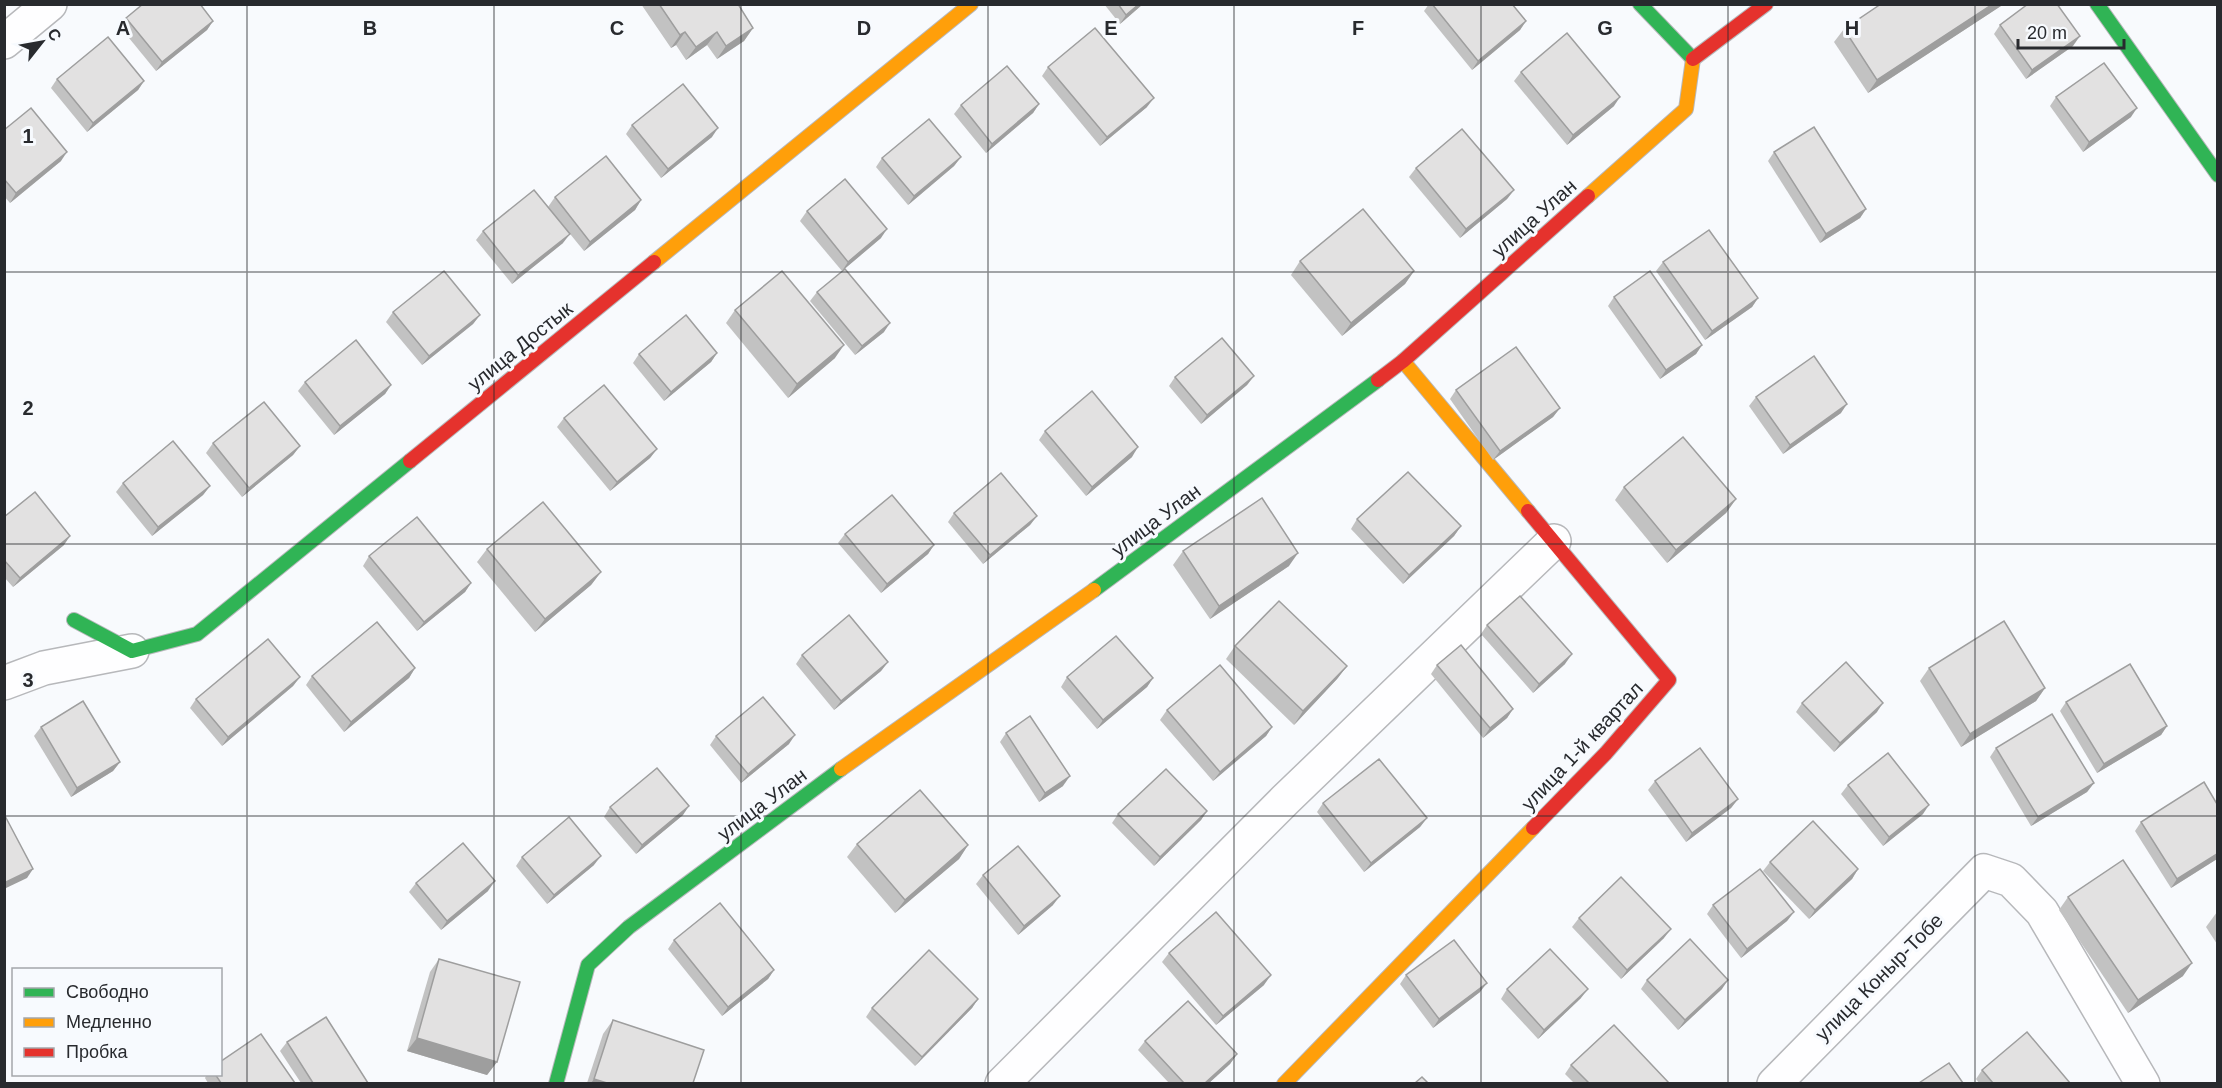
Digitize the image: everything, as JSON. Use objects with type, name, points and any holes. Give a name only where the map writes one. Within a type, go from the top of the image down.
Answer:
[{"type":"street","points":[[4,42],[50,4]]},
{"type":"street","name":"улица Достык","points":[[132,651],[197,634],[971,4]]},
{"type":"street","points":[[1640,4],[1693,59],[1766,4]]},
{"type":"street","points":[[2097,4],[2217,175]]},
{"type":"street","name":"улица Улан","points":[[556,1083],[588,965],[629,927],[865,751],[1053,621],[1403,361],[1686,109],[1693,59]]},
{"type":"street","name":"улица 1-й квартал","points":[[1284,1083],[1606,753],[1670,680],[1403,361]]},
{"type":"street","points":[[1002,1083],[1285,800],[1554,541]]},
{"type":"street","points":[[74,620],[132,651]]},
{"type":"street","points":[[4,683],[44,668],[132,651]]},
{"type":"street","name":"улица Коныр-Тобе","points":[[1774,1083],[1983,872],[2011,880],[2042,912],[2143,1083]]},
{"type":"building","points":[[143,4],[200,4],[213,21],[162,62],[126,18]]},
{"type":"building","points":[[659,4],[738,4],[753,28],[726,46],[717,32],[696,47],[685,32],[680,35]]},
{"type":"building","points":[[1118,4],[1139,4],[1126,15]]},
{"type":"building","points":[[1432,4],[1512,4],[1526,21],[1478,61]]},
{"type":"building","points":[[1881,4],[1993,4],[1877,80],[1844,29]]},
{"type":"building","points":[[2028,4],[2057,4],[2080,36],[2032,70],[2000,25]]},
{"type":"building","points":[[1095,28],[1154,98],[1107,137],[1048,67]]},
{"type":"building","points":[[1567,33],[1620,97],[1573,135],[1521,72]]},
{"type":"building","points":[[108,37],[144,81],[93,123],[57,79]]},
{"type":"building","points":[[2104,63],[2137,108],[2089,142],[2056,97]]},
{"type":"building","points":[[1007,66],[1039,104],[992,144],[961,105]]},
{"type":"building","points":[[683,84],[718,128],[668,169],[632,125]]},
{"type":"building","points":[[31,108],[67,152],[16,193],[4,179],[4,130]]},
{"type":"building","points":[[929,119],[961,157],[914,196],[882,158]]},
{"type":"building","points":[[1814,127],[1866,209],[1826,234],[1774,152]]},
{"type":"building","points":[[1462,129],[1514,190],[1466,229],[1416,168]]},
{"type":"building","points":[[606,156],[641,200],[590,242],[555,197]]},
{"type":"building","points":[[845,179],[887,229],[848,262],[807,211]]},
{"type":"building","points":[[534,190],[570,234],[518,275],[483,231]]},
{"type":"building","points":[[1363,209],[1414,271],[1351,323],[1300,261]]},
{"type":"building","points":[[1709,230],[1758,298],[1712,331],[1663,262]]},
{"type":"building","points":[[845,269],[890,323],[862,346],[817,292]]},
{"type":"building","points":[[444,271],[480,315],[429,356],[393,312]]},
{"type":"building","points":[[782,271],[844,345],[797,384],[735,310]]},
{"type":"building","points":[[1650,271],[1702,345],[1666,370],[1614,297]]},
{"type":"building","points":[[686,315],[717,353],[671,392],[639,354]]},
{"type":"building","points":[[1222,338],[1254,376],[1207,415],[1175,377]]},
{"type":"building","points":[[356,340],[391,385],[340,426],[305,382]]},
{"type":"building","points":[[1516,347],[1560,408],[1500,451],[1456,390]]},
{"type":"building","points":[[1814,356],[1847,404],[1790,445],[1756,397]]},
{"type":"building","points":[[604,385],[657,449],[617,482],[564,418]]},
{"type":"building","points":[[1092,391],[1138,447],[1092,487],[1045,431]]},
{"type":"building","points":[[264,402],[300,446],[249,488],[213,443]]},
{"type":"building","points":[[1683,437],[1736,499],[1676,550],[1624,487]]},
{"type":"building","points":[[173,441],[210,486],[158,527],[123,483]]},
{"type":"building","points":[[1408,472],[1461,526],[1409,575],[1357,519]]},
{"type":"building","points":[[1001,473],[1037,516],[990,555],[954,513]]},
{"type":"building","points":[[35,492],[70,536],[20,578],[4,560],[4,517]]},
{"type":"building","points":[[892,495],[934,545],[887,584],[845,534]]},
{"type":"building","points":[[1262,498],[1298,553],[1219,606],[1183,551]]},
{"type":"building","points":[[543,502],[601,572],[545,619],[487,549]]},
{"type":"building","points":[[417,517],[471,583],[424,622],[369,556]]},
{"type":"building","points":[[1520,596],[1572,654],[1539,684],[1487,625]]},
{"type":"building","points":[[1279,601],[1347,666],[1303,711],[1235,646]]},
{"type":"building","points":[[849,615],[888,662],[841,701],[802,655]]},
{"type":"building","points":[[2004,621],[2045,688],[1970,734],[1929,668]]},
{"type":"building","points":[[377,622],[415,668],[351,722],[312,676]]},
{"type":"building","points":[[1116,636],[1153,678],[1103,720],[1067,677]]},
{"type":"building","points":[[268,639],[300,677],[228,737],[196,699]]},
{"type":"building","points":[[1461,645],[1513,709],[1490,728],[1437,665]]},
{"type":"building","points":[[1846,662],[1883,703],[1840,743],[1802,703]]},
{"type":"building","points":[[2130,664],[2167,726],[2104,764],[2066,702]]},
{"type":"building","points":[[1220,665],[1272,727],[1220,772],[1167,710]]},
{"type":"building","points":[[763,697],[795,735],[748,774],[716,736]]},
{"type":"building","points":[[83,701],[120,762],[77,788],[41,727]]},
{"type":"building","points":[[2052,714],[2094,783],[2038,817],[1996,748]]},
{"type":"building","points":[[1030,716],[1070,776],[1045,793],[1006,733]]},
{"type":"building","points":[[1700,748],[1738,799],[1692,833],[1655,781]]},
{"type":"building","points":[[1888,753],[1929,805],[1889,837],[1848,785]]},
{"type":"building","points":[[1379,759],[1427,818],[1371,863],[1323,803]]},
{"type":"building","points":[[657,768],[689,806],[642,845],[610,807]]},
{"type":"building","points":[[1166,769],[1207,811],[1160,857],[1118,814]]},
{"type":"building","points":[[2204,782],[2217,804],[2217,854],[2177,879],[2141,822]]},
{"type":"building","points":[[920,790],[968,845],[905,900],[857,844]]},
{"type":"building","points":[[4,814],[33,869],[4,883]]},
{"type":"building","points":[[569,817],[601,856],[554,895],[522,857]]},
{"type":"building","points":[[1813,821],[1858,869],[1815,910],[1770,862]]},
{"type":"building","points":[[463,843],[495,881],[447,921],[416,883]]},
{"type":"building","points":[[1018,846],[1060,896],[1024,926],[983,875]]},
{"type":"building","points":[[2123,860],[2192,963],[2138,1000],[2068,897]]},
{"type":"building","points":[[1760,869],[1794,912],[1747,949],[1713,905]]},
{"type":"building","points":[[1621,877],[1671,929],[1627,970],[1579,918]]},
{"type":"building","points":[[720,903],[774,970],[728,1007],[674,940]]},
{"type":"building","points":[[1216,912],[1271,975],[1223,1016],[1169,953]]},
{"type":"building","points":[[1690,939],[1728,980],[1685,1020],[1647,980]]},
{"type":"building","points":[[1454,940],[1487,983],[1439,1019],[1406,975]]},
{"type":"building","points":[[1550,949],[1588,989],[1544,1030],[1507,989]]},
{"type":"building","points":[[929,950],[978,999],[922,1057],[872,1008]]},
{"type":"building","points":[[439,959],[520,982],[497,1062],[417,1038]]},
{"type":"building","points":[[1188,1001],[1237,1054],[1205,1083],[1184,1083],[1145,1041]]},
{"type":"building","points":[[326,1017],[368,1083],[313,1083],[287,1042]]},
{"type":"building","points":[[613,1020],[704,1050],[693,1083],[607,1083],[594,1079]]},
{"type":"building","points":[[1614,1025],[1669,1083],[1589,1083],[1571,1065]]},
{"type":"building","points":[[2027,1032],[2070,1083],[1993,1083],[1982,1070]]},
{"type":"building","points":[[261,1034],[295,1083],[221,1083],[216,1076],[222,1076],[222,1061]]},
{"type":"building","points":[[1949,1063],[1963,1083],[1919,1083]]},
{"type":"building","points":[[1422,1077],[1428,1083],[1415,1083]]},
{"type":"traffic: fast","points":[[1640,4],[1693,59]]},
{"type":"traffic: fast","points":[[2097,4],[2218,175]]},
{"type":"traffic: fast","points":[[1094,590],[1378,380]]},
{"type":"traffic: fast","points":[[74,620],[132,651],[197,634],[410,461]]},
{"type":"traffic: fast","points":[[556,1084],[588,965],[629,927],[841,769]]},
{"type":"traffic: slow","points":[[654,262],[971,4]]},
{"type":"traffic: slow","points":[[1588,196],[1686,109],[1693,59]]},
{"type":"traffic: slow","points":[[1403,361],[1528,511]]},
{"type":"traffic: slow","points":[[841,769],[1094,590]]},
{"type":"traffic: slow","points":[[1284,1084],[1533,828]]},
{"type":"traffic: jam","points":[[1693,59],[1766,4]]},
{"type":"traffic: jam","points":[[1378,380],[1403,361],[1588,196]]},
{"type":"traffic: jam","points":[[410,461],[654,262]]},
{"type":"traffic: jam","points":[[1528,511],[1669,680],[1606,753],[1533,828]]}]
